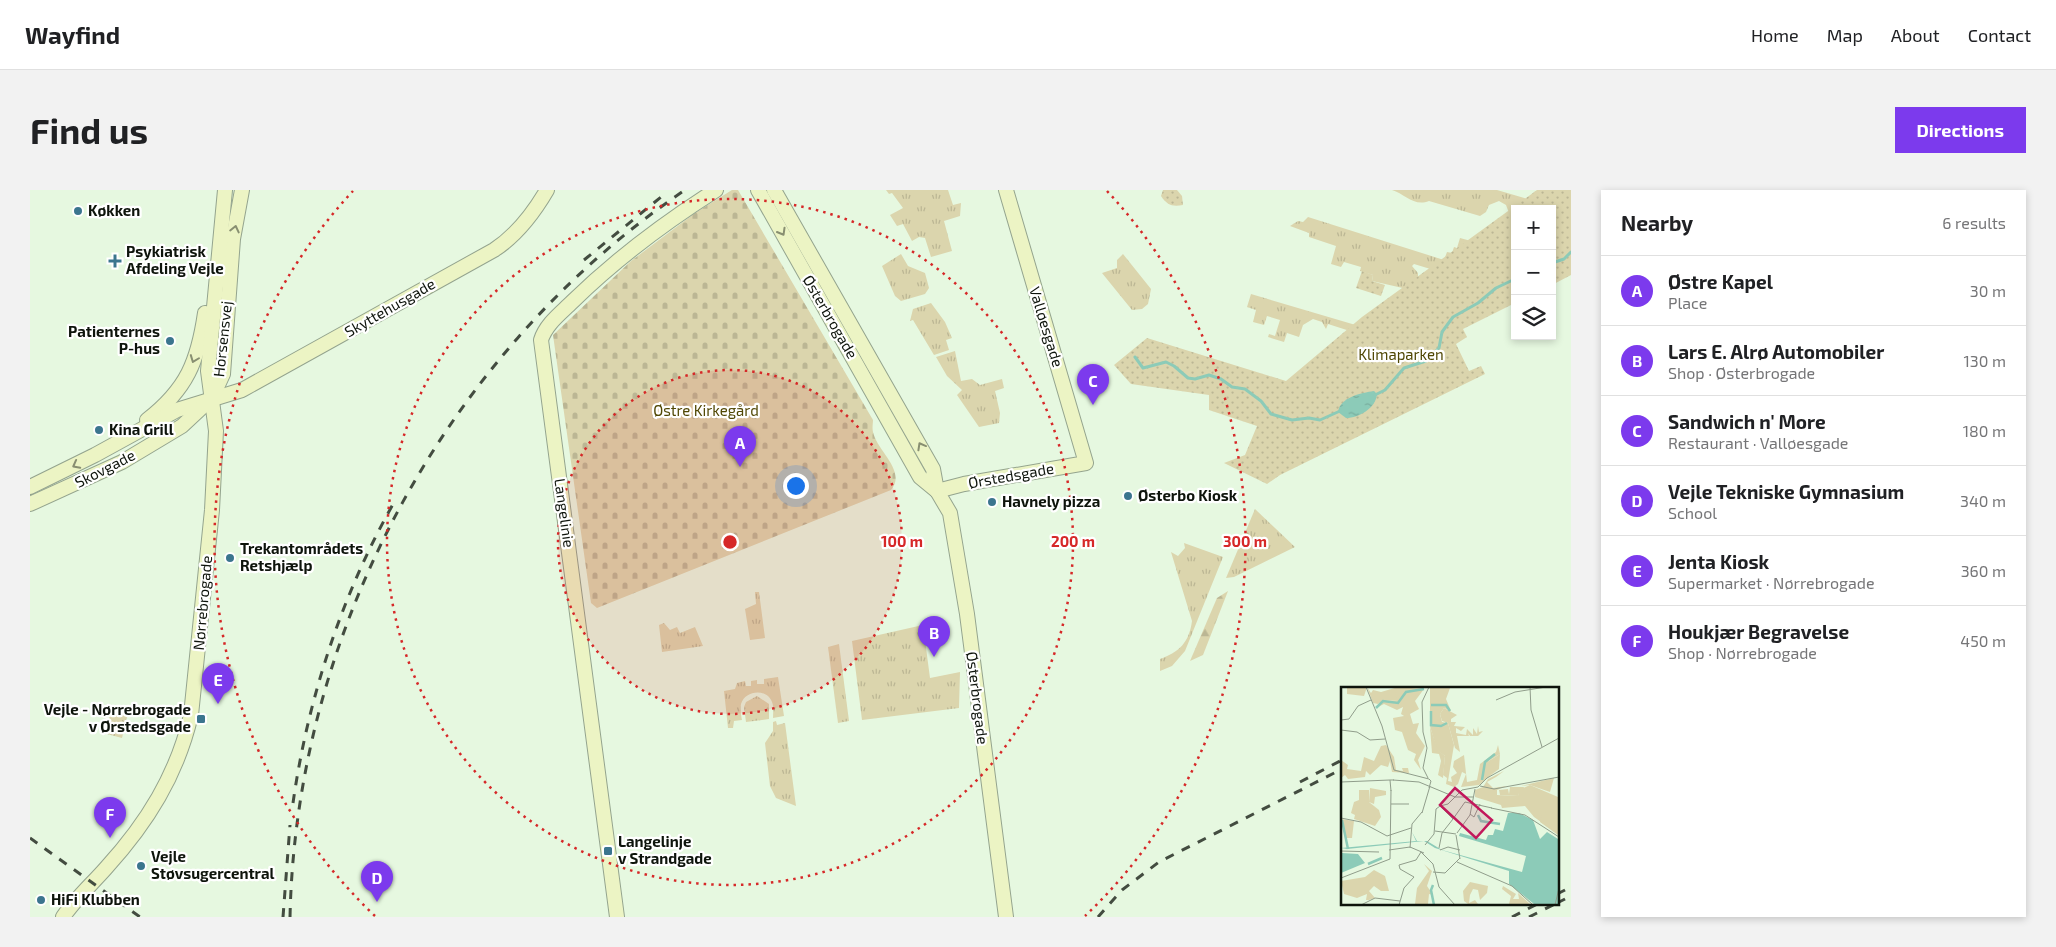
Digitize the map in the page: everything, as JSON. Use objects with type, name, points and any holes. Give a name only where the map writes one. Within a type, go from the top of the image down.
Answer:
[{"type":"main road","name":"Skovgade","points":[[118,441],[177,392],[194,360],[203,326],[219,190]]},
{"type":"main road","name":"Horsensvej","points":[[212,398],[208,370],[226,190]]},
{"type":"main road","name":"Horsensvej","points":[[212,398],[222,374],[233,239],[242,190]]},
{"type":"main road","name":"Skyttehusgade","points":[[212,398],[242,390],[494,250],[517,231],[538,205],[547,190]]},
{"type":"main road","name":"Langelinie","points":[[617,917],[541,340],[547,328],[596,279],[674,217],[716,190]]},
{"type":"main road","name":"Østerbrogade","points":[[758,190],[920,477],[937,492],[950,513],[967,614],[1006,913]]},
{"type":"main road","name":"Østerbrogade","points":[[774,190],[929,461],[933,469],[937,492]]},
{"type":"main road","name":"Valløesgade","points":[[1006,190],[1086,463]]},
{"type":"main road","name":"Skovgade","points":[[30,487],[177,410],[212,398]]},
{"type":"main road","name":"Skovgade","points":[[30,504],[122,462],[182,426],[212,398]]},
{"type":"main road","name":"Nørrebrogade","points":[[62,917],[144,823],[170,777],[184,745],[194,685],[212,510],[216,431],[212,398]]},
{"type":"main road","name":"Ørstedsgade","points":[[937,492],[964,484],[1086,463]]},
{"type":"green space","name":"Østre Kirkegård","points":[[732,190],[738,190],[873,420],[873,432],[890,461],[896,476],[895,483],[891,490],[597,608],[591,603],[553,335],[631,261],[695,213]]},
{"type":"green space","points":[[886,190],[948,190],[953,205],[961,203],[960,216],[944,221],[952,251],[931,257],[925,238],[919,237],[912,241],[903,224],[897,226],[890,215],[903,208],[892,193],[889,194]]},
{"type":"green space","points":[[1163,190],[1177,190],[1182,196],[1183,205],[1176,206],[1165,201],[1161,196]]},
{"type":"green space","points":[[1392,190],[1497,190],[1531,200],[1535,191],[1541,193],[1542,190],[1556,190],[1542,205],[1511,205],[1511,213],[1509,213],[1506,205],[1499,201],[1489,205],[1486,212],[1480,216],[1429,201],[1414,201]]},
{"type":"green space","name":"Klimaparken","points":[[1537,190],[1571,190],[1571,275],[1556,283],[1556,205],[1516,205]]},
{"type":"green space","name":"Klimaparken","points":[[1511,209],[1511,305],[1463,329],[1467,337],[1456,344],[1469,371],[1481,366],[1485,374],[1280,475],[1267,484],[1224,463],[1245,455],[1257,426],[1209,410],[1209,395],[1131,384],[1114,365],[1147,338],[1286,381],[1362,317]]},
{"type":"green space","points":[[1308,217],[1444,260],[1447,252],[1452,253],[1454,247],[1457,248],[1460,238],[1471,241],[1437,271],[1414,264],[1412,266],[1418,273],[1418,277],[1407,289],[1372,281],[1373,275],[1360,271],[1361,267],[1344,262],[1341,267],[1331,264],[1336,246],[1309,237],[1309,233],[1290,226],[1298,221],[1303,222]]},
{"type":"green space","points":[[901,254],[908,266],[925,273],[929,288],[925,294],[901,301],[895,296],[882,266]]},
{"type":"green space","points":[[1123,254],[1151,289],[1148,304],[1142,309],[1132,310],[1102,273],[1117,268],[1117,260]]},
{"type":"green space","points":[[1362,271],[1373,275],[1372,281],[1385,285],[1381,296],[1356,288]]},
{"type":"green space","points":[[1251,294],[1359,326],[1353,332],[1328,324],[1326,329],[1322,322],[1313,319],[1303,325],[1299,337],[1287,333],[1284,342],[1268,337],[1269,334],[1275,336],[1280,320],[1267,316],[1264,325],[1253,322],[1256,310],[1247,307]]},
{"type":"green space","points":[[931,303],[945,322],[952,338],[946,340],[949,350],[934,355],[913,320],[910,321],[913,309]]},
{"type":"green space","points":[[955,351],[961,381],[972,379],[980,385],[1002,379],[1004,388],[995,391],[1000,413],[999,423],[979,427],[957,395],[962,390],[947,376],[936,357]]},
{"type":"green space","points":[[1255,509],[1295,547],[1234,577],[1226,578]]},
{"type":"green space","points":[[1184,543],[1223,557],[1185,651],[1172,666],[1160,671],[1160,659],[1178,650],[1186,641],[1191,629],[1192,621],[1171,552],[1178,556],[1185,548]]},
{"type":"green space","points":[[1228,591],[1203,655],[1190,661],[1217,598]]},
{"type":"green space","points":[[755,592],[759,592],[765,638],[750,640],[745,609],[756,604]]},
{"type":"green space","points":[[664,623],[670,630],[677,627],[680,633],[695,627],[703,646],[662,652],[659,625]]},
{"type":"green space","points":[[923,625],[930,678],[960,672],[959,708],[862,720],[852,641]]},
{"type":"green space","points":[[839,644],[849,721],[838,723],[828,647]]},
{"type":"green space","points":[[778,677],[784,716],[773,718],[773,706],[769,697],[766,694],[756,692],[743,699],[741,704],[742,720],[734,721],[733,728],[728,728],[724,691],[735,689],[737,683],[745,681],[746,686],[751,686],[751,681],[757,680],[757,684],[764,684],[764,679]]},
{"type":"green space","points":[[757,696],[769,704],[769,719],[746,722],[744,707],[746,702]]},
{"type":"green space","points":[[111,711],[128,713],[122,738],[107,734],[103,723],[109,719]]},
{"type":"green space","points":[[776,721],[777,725],[785,723],[796,806],[776,798],[770,786],[765,743],[773,731],[773,722]]},
{"type":"water","points":[[1374,391],[1377,394],[1374,404],[1361,414],[1346,418],[1338,412],[1347,399]]},
{"type":"waterway","points":[[1556,262],[1564,259],[1571,252]]},
{"type":"waterway","points":[[1375,395],[1385,390],[1404,368],[1426,361],[1439,348],[1442,332],[1453,317],[1478,303],[1496,288],[1511,281]]},
{"type":"waterway","points":[[1135,357],[1143,368],[1166,362],[1188,378],[1195,379],[1209,375],[1221,379],[1232,387],[1245,389],[1261,401],[1271,414],[1292,420],[1309,418],[1320,420],[1340,411]]},
{"type":"railway","points":[[290,917],[299,810],[321,705],[355,603],[401,506],[457,415],[524,331],[600,256],[685,190]]},
{"type":"railway","points":[[584,260],[661,197]]},
{"type":"railway","points":[[293,803],[308,724],[330,646],[360,570],[396,499]]},
{"type":"railway","points":[[1300,782],[1341,761]]},
{"type":"railway","points":[[1098,917],[1122,890],[1159,862],[1341,770]]},
{"type":"railway","points":[[283,917],[290,825]]},
{"type":"railway","points":[[30,838],[140,917]]},
{"type":"railway","points":[[1558,894],[1571,887]]},
{"type":"railway","points":[[1558,902],[1571,896]]},
{"type":"railway","points":[[1512,917],[1537,904]]},
{"type":"railway","points":[[1529,917],[1555,904]]},
{"type":"place","name":"Køkken","points":[[78,211]]},
{"type":"place","name":"Psykiatrisk Afdeling Vejle","points":[[115,261]]},
{"type":"place","name":"Patienternes P-hus","points":[[170,341]]},
{"type":"place","name":"Sandwich n' More","points":[[1093,405]]},
{"type":"place","name":"Kina Grill","points":[[99,430]]},
{"type":"place","name":"Østre Kapel","points":[[740,467]]},
{"type":"place","name":"Østerbo Kiosk","points":[[1128,496]]},
{"type":"place","name":"Havnely pizza","points":[[992,502]]},
{"type":"place","name":"Trekantområdets Retshjælp","points":[[230,558]]},
{"type":"place","name":"Lars E. Alrø Automobiler","points":[[934,657]]},
{"type":"place","name":"Jenta Kiosk","points":[[218,704]]},
{"type":"place","name":"Vejle - Nørrebrogade v Ørstedsgade","points":[[201,719]]},
{"type":"place","name":"Houkjær Begravelse","points":[[110,838]]},
{"type":"place","name":"Langelinje v Strandgade","points":[[608,851]]},
{"type":"place","name":"Vejle Støvsugercentral","points":[[141,866]]},
{"type":"place","name":"HiFi Klubben","points":[[41,900]]},
{"type":"place","name":"Vejle Tekniske Gymnasium","points":[[377,902]]}]
